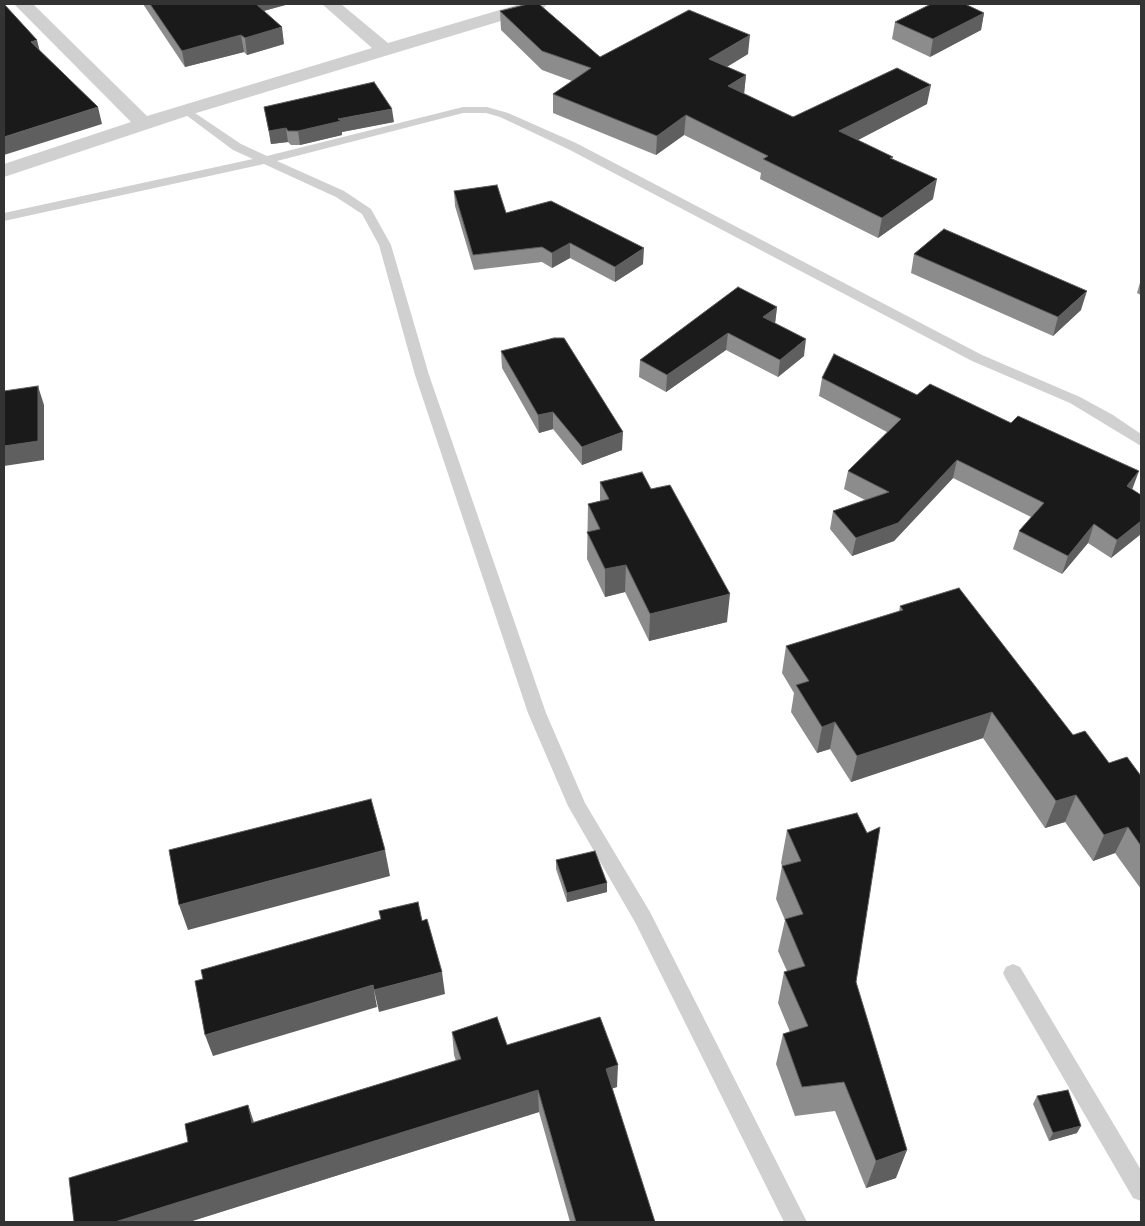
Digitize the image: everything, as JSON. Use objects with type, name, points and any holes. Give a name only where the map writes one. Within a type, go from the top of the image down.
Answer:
[{"type":"street","points":[[23,4],[145,125]]},
{"type":"street","points":[[331,4],[384,50]]},
{"type":"street","points":[[4,171],[186,110],[538,4]]},
{"type":"lane","points":[[186,110],[236,147],[340,194],[367,212],[385,246],[422,375],[536,714],[577,806],[643,918],[796,1222]]},
{"type":"lane","points":[[4,217],[265,160],[463,110],[487,110],[504,115],[572,146],[977,358],[1075,400],[1108,418],[1141,441]]},
{"type":"lane","points":[[1013,973],[1141,1190]]},
{"type":"building","points":[[4,4],[37,40],[31,42],[98,107],[4,137]]},
{"type":"building","points":[[150,4],[256,4],[282,27],[245,38],[241,35],[182,51]]},
{"type":"building","points":[[528,4],[539,4],[600,57],[689,10],[750,35],[709,59],[746,75],[728,86],[793,117],[897,68],[931,85],[839,131],[893,157],[890,158],[937,179],[882,218],[763,159],[768,156],[686,115],[657,136],[553,94],[591,68],[542,51],[500,11]]},
{"type":"building","points":[[931,4],[965,4],[984,13],[933,39],[895,22]]},
{"type":"building","points":[[374,82],[392,109],[338,119],[341,121],[298,131],[288,131],[286,128],[269,131],[264,107]]},
{"type":"building","points":[[497,185],[506,213],[551,201],[644,248],[615,267],[570,243],[552,253],[542,247],[473,255],[454,191]]},
{"type":"building","points":[[944,229],[1087,291],[1058,317],[914,254]]},
{"type":"building","points":[[738,287],[777,307],[763,317],[806,339],[780,360],[728,333],[667,375],[640,360]]},
{"type":"building","points":[[554,338],[564,338],[623,432],[582,447],[553,412],[538,415],[501,351]]},
{"type":"building","points":[[834,354],[917,395],[930,384],[1011,423],[1018,416],[1139,471],[1127,486],[1141,495],[1141,521],[1117,540],[1094,524],[1068,556],[1019,531],[1044,503],[957,460],[898,523],[856,538],[833,511],[889,492],[848,471],[901,419],[822,378]]},
{"type":"building","points":[[38,386],[38,441],[4,446],[4,391]]},
{"type":"building","points":[[642,472],[651,489],[670,485],[730,594],[650,614],[626,565],[605,569],[587,532],[600,529],[588,504],[609,499],[600,482]]},
{"type":"building","points":[[959,588],[1073,735],[1085,731],[1109,763],[1127,757],[1141,776],[1141,846],[1128,827],[1104,835],[1076,795],[1056,801],[992,712],[857,756],[835,722],[822,727],[796,685],[809,681],[786,646],[903,610],[900,606]]},
{"type":"building","points":[[371,799],[385,850],[179,905],[169,850]]},
{"type":"building","points":[[857,813],[867,833],[880,827],[856,982],[907,1150],[876,1161],[844,1082],[802,1087],[783,1034],[808,1026],[784,972],[805,966],[785,919],[803,914],[782,866],[801,861],[787,830]]},
{"type":"building","points":[[595,851],[607,883],[567,893],[556,860]]},
{"type":"building","points":[[418,902],[422,921],[427,919],[442,972],[374,990],[373,985],[205,1035],[195,981],[203,979],[201,970],[381,919],[379,911]]},
{"type":"building","points":[[497,1017],[507,1045],[600,1017],[618,1065],[606,1069],[655,1222],[576,1222],[538,1090],[115,1222],[74,1222],[69,1178],[188,1142],[185,1124],[248,1105],[252,1123],[461,1059],[452,1032]]},
{"type":"building","points":[[1068,1090],[1081,1126],[1053,1133],[1037,1096]]}]
